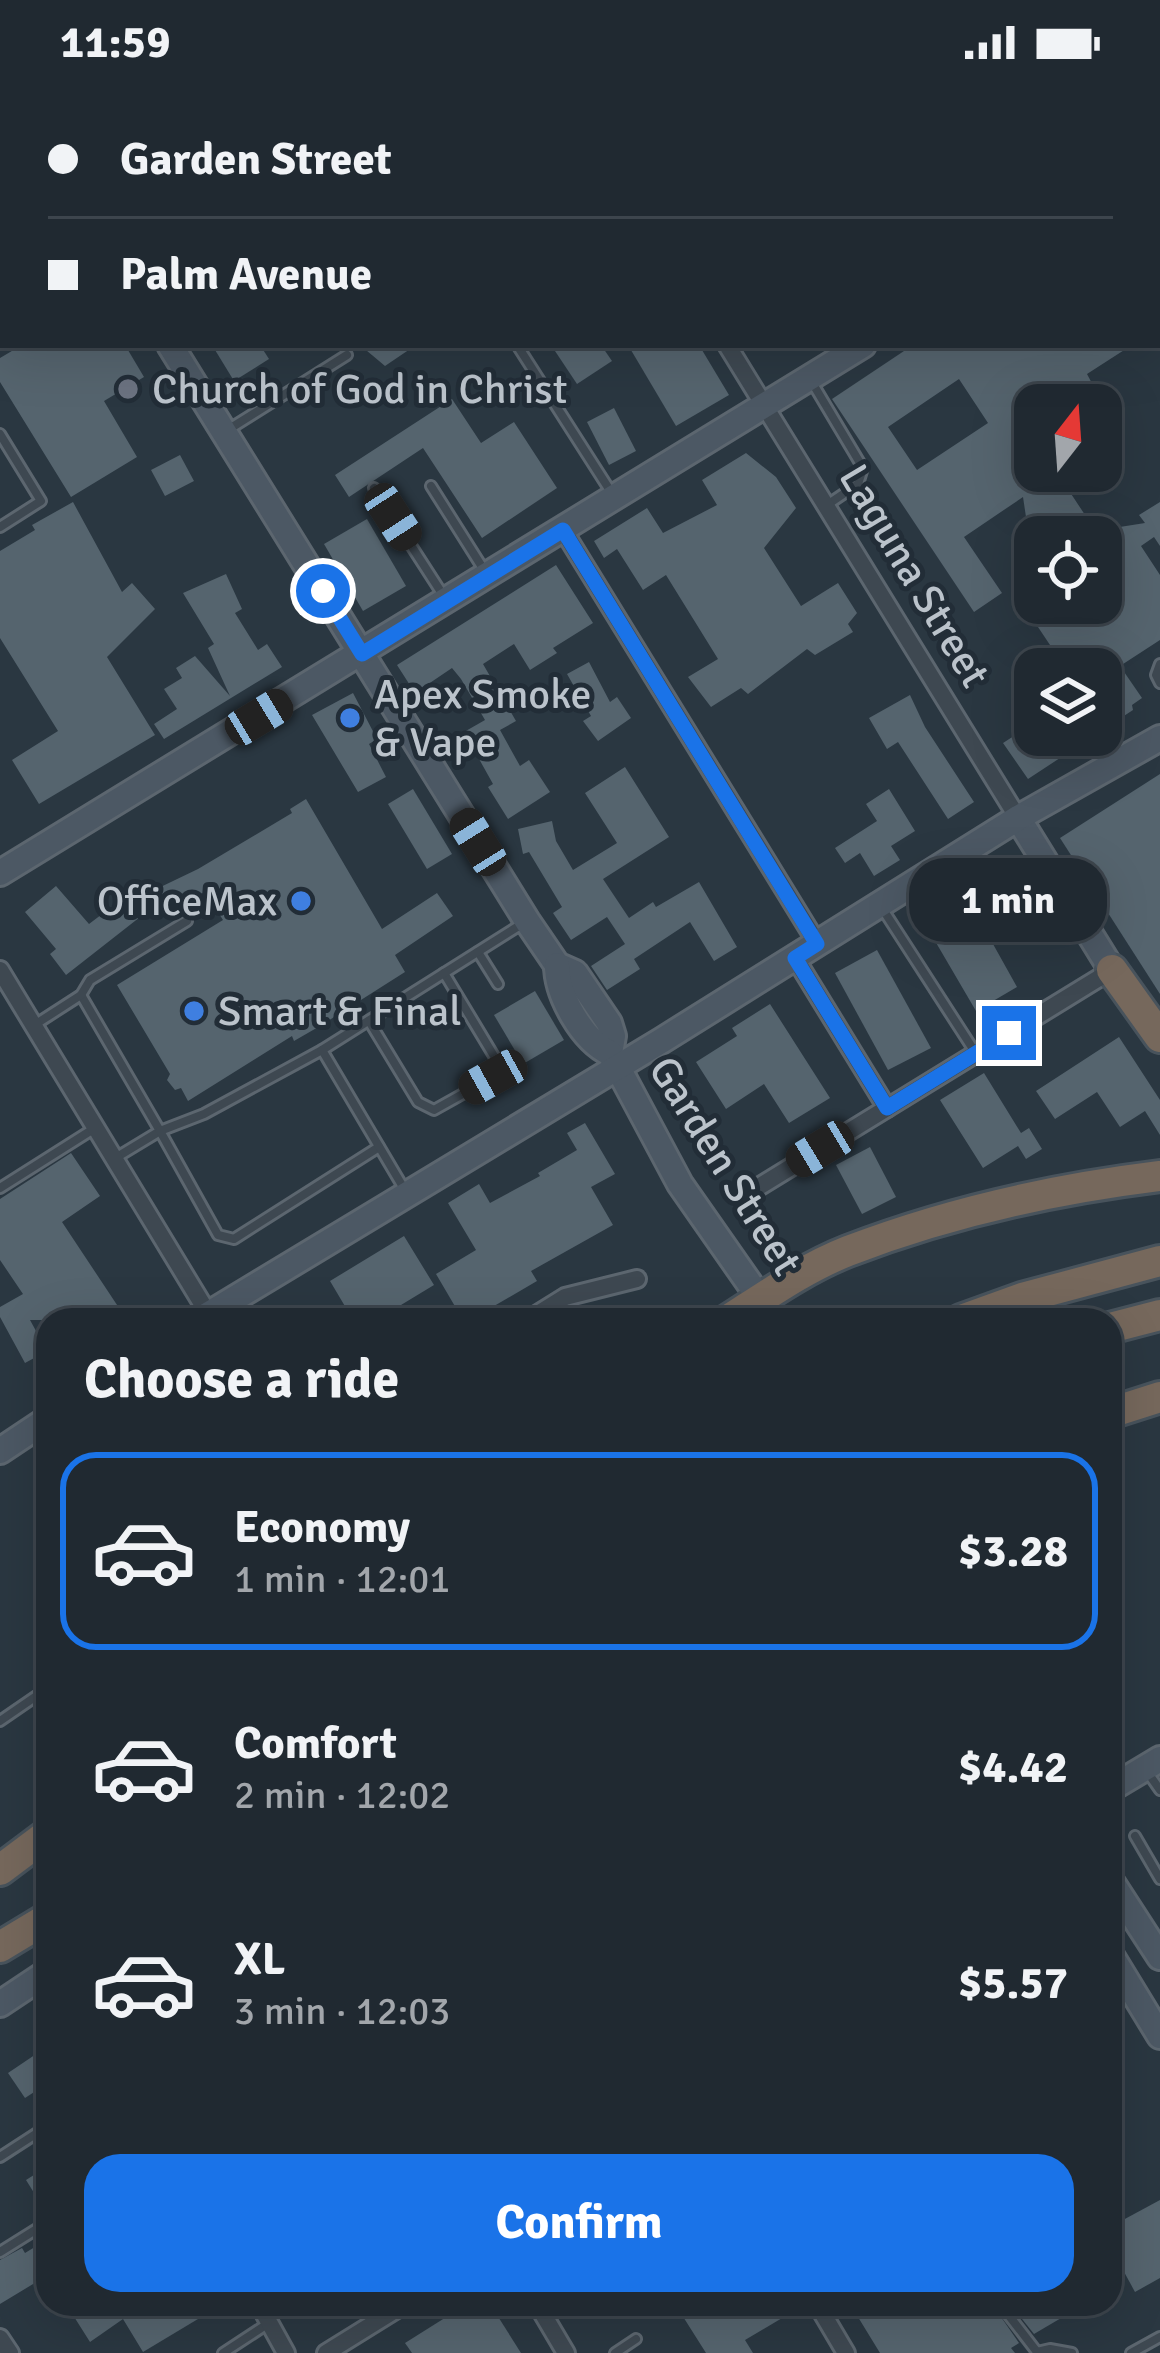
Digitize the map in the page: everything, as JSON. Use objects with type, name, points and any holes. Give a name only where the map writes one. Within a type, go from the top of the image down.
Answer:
[{"type":"highway","points":[[1112,970],[1160,1037]]},
{"type":"highway","points":[[770,1308],[793,1278],[846,1252],[1008,1202],[1160,1176]]},
{"type":"highway","points":[[994,1308],[1160,1261]]},
{"type":"highway","points":[[1122,1325],[1160,1315]]},
{"type":"highway","points":[[1122,1409],[1160,1397]]},
{"type":"highway","points":[[0,1870],[36,1843]]},
{"type":"highway","points":[[0,1880],[36,1858]]},
{"type":"highway","points":[[0,1946],[36,1925]]},
{"type":"main road","name":"Garden Street","points":[[172,348],[557,965],[557,985],[579,1021],[597,1047],[614,1059],[680,1184],[767,1308]]},
{"type":"main road","points":[[0,874],[858,348]]},
{"type":"main road","points":[[222,1308],[614,1059],[806,951],[1018,818],[1160,738]]},
{"type":"main road","name":"Laguna Street","points":[[1018,818],[1112,970]]},
{"type":"main road","points":[[0,1451],[36,1428]]},
{"type":"main road","points":[[1122,1782],[1153,1764]]},
{"type":"main road","points":[[1122,1898],[1160,1957]]},
{"type":"main road","points":[[1122,1974],[1160,2036]]},
{"type":"main road","points":[[0,2004],[36,1980]]},
{"type":"street","name":"Laguna Street","points":[[729,348],[1018,818]]},
{"type":"street","points":[[563,530],[806,951],[887,1108]]},
{"type":"street","points":[[0,970],[116,1157],[200,1308]]},
{"type":"street","points":[[752,1191],[1112,970]]},
{"type":"street","points":[[547,1308],[565,1297],[637,1279]]},
{"type":"street","points":[[266,2316],[286,2353]]},
{"type":"street","points":[[326,2353],[386,2316]]},
{"type":"street","points":[[544,2316],[566,2353]]},
{"type":"street","points":[[824,2316],[846,2353]]},
{"type":"street","points":[[0,2338],[10,2353]]},
{"type":"lane","points":[[519,348],[615,498]]},
{"type":"lane","points":[[225,432],[346,355]]},
{"type":"lane","points":[[809,378],[863,467],[858,484],[826,506]]},
{"type":"lane","points":[[0,434],[41,501],[0,526]]},
{"type":"lane","points":[[430,486],[488,577]]},
{"type":"lane","points":[[374,488],[448,601]]},
{"type":"lane","points":[[1160,664],[1156,675],[1160,683]]},
{"type":"lane","points":[[880,905],[976,1053]]},
{"type":"lane","points":[[34,1025],[81,995],[90,980],[187,921]]},
{"type":"lane","points":[[116,1157],[322,1049],[527,921]]},
{"type":"lane","points":[[478,952],[498,984]]},
{"type":"lane","points":[[369,1021],[418,1102],[434,1111],[493,1077],[500,1066],[444,973]]},
{"type":"lane","points":[[81,995],[218,1235],[234,1239],[380,1147]]},
{"type":"lane","points":[[322,1049],[406,1193]]},
{"type":"lane","points":[[0,1188],[96,1126]]},
{"type":"lane","points":[[0,1721],[36,1696]]},
{"type":"lane","points":[[1153,1764],[1160,1790]]},
{"type":"lane","points":[[1136,1836],[1160,1879]]},
{"type":"lane","points":[[0,2158],[36,2134]]},
{"type":"lane","points":[[0,2252],[36,2230]]},
{"type":"lane","points":[[1009,2316],[1036,2353],[1051,2349],[1072,2353]]},
{"type":"lane","points":[[224,2353],[270,2323]]},
{"type":"lane","points":[[1131,2353],[1160,2337]]},
{"type":"lane","points":[[615,2353],[636,2339]]},
{"type":"building","points":[[17,348],[127,348],[144,377],[104,401],[137,457],[71,497],[0,382],[0,358]]},
{"type":"building","points":[[214,348],[262,348],[269,359],[234,381]]},
{"type":"building","points":[[364,348],[412,348],[385,366]]},
{"type":"building","points":[[553,348],[603,348],[612,361],[577,384]]},
{"type":"building","points":[[630,348],[701,348],[729,395],[676,426]]},
{"type":"building","points":[[908,348],[1127,348],[1087,374],[1092,384],[1014,384],[1014,492],[1070,492],[1086,516],[1026,516],[1023,497],[964,537],[1002,593],[974,612],[832,399]],"holes":[[[959,379],[988,423],[917,470],[888,427]]]},
{"type":"building","points":[[452,399],[481,443],[514,422],[557,488],[482,538],[423,448],[349,497],[335,475]]},
{"type":"building","points":[[614,408],[636,451],[609,465],[587,422]]},
{"type":"building","points":[[746,453],[776,477],[796,508],[764,548],[801,606],[838,583],[857,613],[848,624],[853,632],[815,655],[807,649],[748,694],[741,688],[711,707],[688,677],[718,659],[666,575],[643,590],[617,549],[604,558],[594,541],[647,508],[663,533],[717,505],[702,480]]},
{"type":"building","points":[[180,455],[194,481],[165,496],[151,470]]},
{"type":"building","points":[[73,502],[122,592],[132,583],[155,609],[107,657],[155,735],[39,804],[12,760],[58,731],[0,638],[0,551],[35,530],[32,525]]},
{"type":"building","points":[[1160,502],[1160,546],[1154,537],[1141,546],[1160,575],[1160,640],[1122,665],[1122,648],[1052,648],[1036,624],[1122,624],[1122,527],[1145,523],[1139,515]]},
{"type":"building","points":[[367,519],[406,586],[363,611],[324,544]]},
{"type":"building","points":[[556,565],[593,623],[553,648],[557,653],[530,670],[514,644],[483,664],[516,721],[500,730],[520,766],[529,760],[550,792],[508,819],[464,732],[485,720],[461,679],[452,668],[415,693],[397,665]]},
{"type":"building","points":[[226,574],[242,609],[235,613],[258,650],[267,644],[282,667],[164,739],[154,724],[177,709],[164,689],[182,678],[176,668],[195,656],[230,696],[208,648],[214,644],[183,593]]},
{"type":"building","points":[[589,662],[610,702],[617,697],[631,718],[598,741],[583,721],[591,716],[567,674]]},
{"type":"building","points":[[1122,669],[1142,698],[1132,705],[1133,710],[1122,717]]},
{"type":"building","points":[[353,693],[377,739],[369,744],[386,777],[358,792],[312,715]]},
{"type":"building","points":[[910,695],[974,802],[948,819],[898,742],[887,749],[869,718]]},
{"type":"building","points":[[1014,736],[1014,756],[1063,756],[1028,779],[1003,743]]},
{"type":"building","points":[[625,767],[669,837],[603,879],[629,918],[699,882],[737,947],[714,961],[690,922],[634,959],[640,969],[607,990],[591,966],[625,944],[607,917],[571,940],[553,913],[562,907],[529,852],[523,854],[518,829],[552,821],[556,841],[573,870],[617,843],[585,793]]},
{"type":"building","points":[[1160,774],[1160,994],[1060,838]]},
{"type":"building","points":[[413,789],[452,854],[427,869],[388,804]]},
{"type":"building","points":[[889,789],[915,831],[891,846],[900,860],[874,876],[860,853],[845,863],[835,848],[877,821],[866,804]]},
{"type":"building","points":[[306,799],[382,929],[437,893],[453,916],[395,955],[405,972],[188,1101],[181,1088],[175,1090],[167,1080],[170,1074],[117,985],[223,920],[205,892],[153,917],[149,910],[66,975],[50,954],[56,949],[25,912],[56,886],[89,924],[118,902],[121,906],[198,869],[292,813],[290,809]]},
{"type":"building","points":[[1014,865],[1043,914],[993,944],[1017,987],[976,1011],[921,917]]},
{"type":"building","points":[[877,950],[931,1048],[888,1070],[835,973]]},
{"type":"building","points":[[535,991],[564,1040],[523,1064],[494,1015]]},
{"type":"building","points":[[770,1004],[830,1098],[789,1123],[764,1084],[726,1109],[696,1062],[737,1036],[732,1028]]},
{"type":"building","points":[[1119,1037],[1160,1100],[1160,1135],[1145,1111],[1120,1127],[1097,1092],[1055,1119],[1036,1091]]},
{"type":"building","points":[[984,1073],[1021,1133],[1029,1128],[1042,1149],[1026,1159],[1018,1146],[983,1168],[940,1100]]},
{"type":"building","points":[[585,1123],[615,1174],[591,1187],[613,1225],[531,1271],[537,1281],[491,1308],[456,1308],[436,1274],[476,1250],[448,1203],[479,1184],[490,1203],[540,1176],[538,1173],[577,1150],[567,1133]]},
{"type":"building","points":[[870,1147],[896,1197],[862,1214],[836,1165]]},
{"type":"building","points":[[71,1153],[100,1196],[62,1222],[119,1308],[36,1308],[36,1320],[30,1320],[36,1331],[36,1357],[25,1363],[0,1317],[0,1307],[23,1294],[0,1260],[0,1199]]},
{"type":"building","points":[[404,1236],[434,1285],[403,1308],[346,1308],[330,1281]]},
{"type":"building","points":[[36,2054],[36,2091],[25,2098],[8,2073]]},
{"type":"building","points":[[36,2174],[36,2196],[26,2180]]},
{"type":"building","points":[[1160,2200],[1160,2278],[1135,2292],[1122,2268],[1122,2221]]},
{"type":"building","points":[[36,2246],[36,2282],[0,2304],[0,2260],[22,2248],[25,2253]]},
{"type":"building","points":[[74,2316],[203,2316],[143,2352],[123,2319],[90,2342]]},
{"type":"building","points":[[448,2316],[498,2316],[521,2353],[412,2353],[405,2343]]},
{"type":"building","points":[[683,2316],[785,2316],[745,2340],[753,2353],[706,2353]]},
{"type":"building","points":[[857,2316],[1000,2316],[1019,2343],[1011,2348],[1015,2353],[880,2353]]},
{"type":"building","points":[[1020,2316],[1065,2316],[1034,2334]]},
{"type":"place","name":"Church of God in Christ","points":[[128,389]]},
{"type":"place","name":"Apex Smoke & Vape","points":[[350,718]]},
{"type":"place","name":"OfficeMax","points":[[301,901]]},
{"type":"place","name":"Smart & Final","points":[[194,1011]]},
{"type":"route","points":[[323,591],[362,654],[563,530],[817,944],[795,958],[887,1108],[1009,1033]]}]
